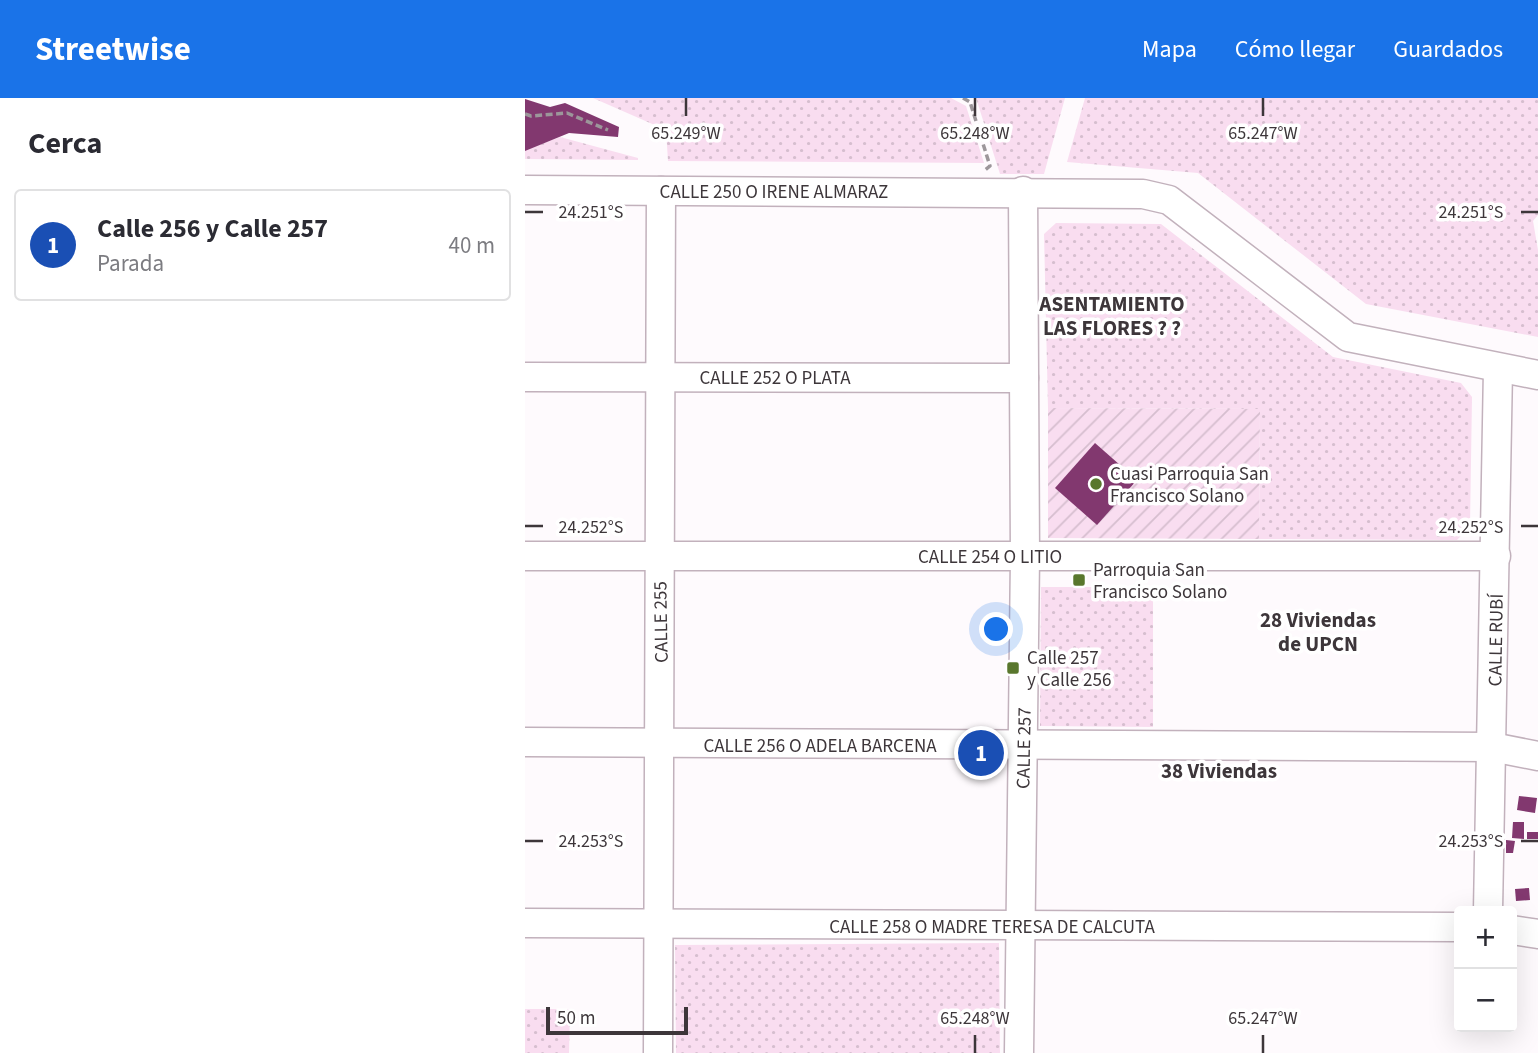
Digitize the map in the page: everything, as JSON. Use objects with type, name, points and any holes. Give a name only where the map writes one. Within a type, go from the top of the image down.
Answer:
[{"type":"street","name":"CALLE 250 O IRENE ALMARAZ","points":[[525,190],[1023,191],[1143,194],[1169,200],[1348,337],[1538,375]]},
{"type":"street","name":"CALLE 255","points":[[658,1053],[661,191]]},
{"type":"street","name":"CALLE 257","points":[[1019,1053],[1025,556],[1023,191]]},
{"type":"street","name":"CALLE RUBÍ","points":[[1488,906],[1498,369]]},
{"type":"street","name":"CALLE 252 O PLATA","points":[[525,377],[1024,378]]},
{"type":"street","name":"CALLE 254 O LITIO","points":[[525,556],[1496,556]]},
{"type":"street","name":"CALLE 256 O ADELA BARCENA","points":[[525,742],[1492,747],[1538,756]]},
{"type":"street","name":"CALLE 258 O MADRE TERESA DE CALCUTA","points":[[525,923],[1454,927]]},
{"type":"street","points":[[1517,931],[1538,934]]},
{"type":"path","points":[[963,98],[970,102],[990,166],[981,174]]},
{"type":"path","points":[[525,114],[531,116],[567,113],[608,130]]},
{"type":"shaded area","points":[[593,98],[951,98],[966,106],[984,163],[668,161],[666,130]]},
{"type":"shaded area","points":[[976,98],[1065,98],[1044,174],[1000,174]]},
{"type":"shaded area","points":[[1085,98],[1538,98],[1538,215],[1533,221],[1538,250],[1538,337],[1366,304],[1198,173],[1067,162]]},
{"type":"shaded area","points":[[560,137],[638,160],[525,159],[525,150]]},
{"type":"shaded area","points":[[1056,223],[1161,224],[1333,357],[1461,383],[1472,397],[1470,526],[1457,540],[1259,539],[1260,409],[1048,408],[1044,234]]},
{"type":"shaded area","points":[[1048,408],[1260,409],[1259,539],[1048,538]]},
{"type":"shaded area","points":[[1041,587],[1153,587],[1153,727],[1040,726]]},
{"type":"shaded area","points":[[999,943],[1000,1053],[676,1053],[675,945]]},
{"type":"shaded area","points":[[525,1009],[570,1009],[569,1053],[525,1053]]},
{"type":"building","points":[[525,99],[550,107],[565,103],[619,127],[618,137],[569,133],[525,151]]},
{"type":"building","name":"Cuasi Parroquia San Francisco Solano","points":[[1095,443],[1137,480],[1097,525],[1055,488]]},
{"type":"building","points":[[1519,796],[1537,798],[1535,813],[1517,810]]},
{"type":"building","points":[[1513,822],[1524,822],[1524,839],[1512,838]]},
{"type":"building","points":[[1527,832],[1538,832],[1538,839],[1527,839]]},
{"type":"building","points":[[1506,840],[1515,841],[1513,853],[1506,853]]},
{"type":"building","points":[[1529,888],[1530,900],[1516,901],[1515,889]]},
{"type":"place","name":"Cuasi Parroquia San Francisco Solano","points":[[1096,484]]},
{"type":"place","name":"Parroquia San Francisco Solano","points":[[1079,580]]},
{"type":"place","name":"Calle 257 y Calle 256","points":[[1013,668]]},
{"type":"place","name":"Calle 256 y Calle 257","points":[[981,753]]},
{"type":"district","name":"ASENTAMIENTO LAS FLORES ? ?","points":[[1112,316]]},
{"type":"district","name":"28 Viviendas de UPCN","points":[[1318,632]]},
{"type":"district","name":"38 Viviendas","points":[[1219,771]]}]
